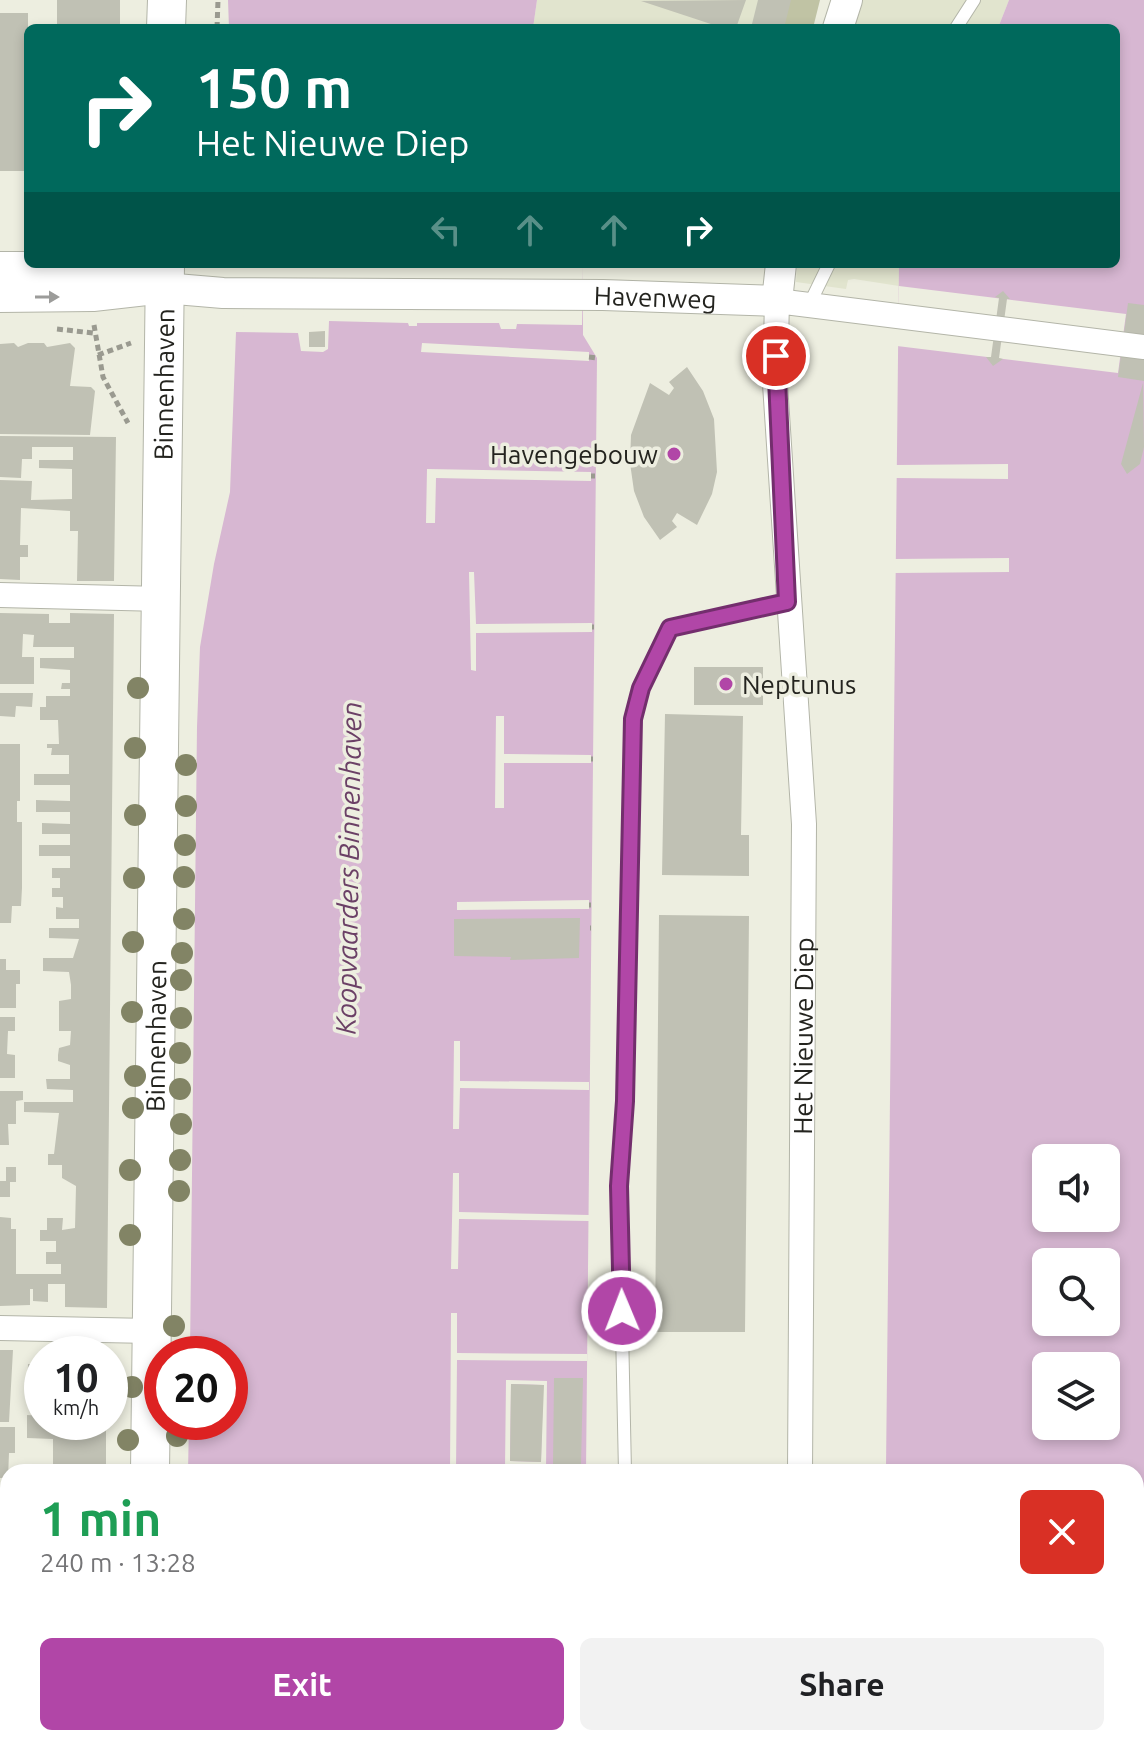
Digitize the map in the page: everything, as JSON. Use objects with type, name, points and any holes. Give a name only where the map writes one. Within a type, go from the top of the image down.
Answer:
[{"type":"main road","points":[[166,24],[167,0]]},
{"type":"main road","name":"Binnenhaven","points":[[150,1464],[164,276]]},
{"type":"street","points":[[839,24],[847,0]]},
{"type":"street","name":"Havenweg","points":[[0,267],[24,267]]},
{"type":"street","name":"Havenweg","points":[[103,268],[164,276],[236,293],[603,295],[810,303],[1144,347]]},
{"type":"street","name":"Het Nieuwe Diep","points":[[781,268],[775,384],[804,824],[800,1464]]},
{"type":"street","name":"Havenweg","points":[[0,297],[93,296],[164,276]]},
{"type":"street","points":[[0,595],[162,599]]},
{"type":"street","points":[[0,1328],[151,1331]]},
{"type":"lane","points":[[959,24],[974,0]]},
{"type":"lane","points":[[810,303],[827,268]]},
{"type":"lane","points":[[625,1464],[619,1186],[625,1101],[633,719],[641,688],[670,628],[787,602]]},
{"type":"path","points":[[217,24],[218,0]]},
{"type":"path","name":"Binnenhaven","points":[[98,355],[103,377],[128,423],[128,439]]},
{"type":"path","points":[[589,357],[597,358]]},
{"type":"shaded area","points":[[537,0],[791,0],[785,24],[534,24]]},
{"type":"shaded area","points":[[790,0],[820,0],[814,24],[784,24]]},
{"type":"shaded area","points":[[862,0],[1009,0],[1000,24],[854,24]]},
{"type":"shaded area","points":[[797,268],[899,268],[899,286],[854,279],[848,280],[846,289],[796,282]]},
{"type":"water","points":[[228,0],[537,0],[534,24],[229,24]]},
{"type":"water","points":[[1009,0],[1144,0],[1144,1464],[886,1464],[899,268],[1120,268],[1120,24],[1000,24]]},
{"type":"water","name":"Koopvaarders Binnenhaven","points":[[249,268],[583,268],[583,335],[597,358],[586,1464],[188,1464],[189,1440],[248,1440],[248,1336],[190,1336],[200,647],[230,492],[236,332],[247,330]]},
{"type":"pier","points":[[245,268],[583,268],[582,325],[517,324],[516,329],[501,329],[499,323],[417,323],[417,326],[409,326],[408,323],[329,321],[328,349],[323,352],[301,351],[298,333],[236,332],[236,328],[243,327]]},
{"type":"pier","points":[[899,286],[1126,314],[1118,373],[897,346]]},
{"type":"pier","points":[[422,343],[589,352],[589,361],[421,352]]},
{"type":"pier","points":[[1008,464],[1008,479],[896,478],[896,465]]},
{"type":"pier","points":[[427,469],[591,472],[591,481],[436,478],[435,523],[426,523]]},
{"type":"pier","points":[[1009,558],[1009,572],[895,573],[895,559]]},
{"type":"pier","points":[[469,572],[474,572],[476,624],[592,623],[592,632],[476,633],[476,671],[471,670]]},
{"type":"pier","points":[[496,716],[504,716],[504,754],[591,755],[591,763],[504,763],[504,808],[495,808]]},
{"type":"pier","points":[[589,900],[589,909],[457,910],[457,902]]},
{"type":"pier","points":[[454,1041],[460,1041],[460,1081],[589,1082],[589,1090],[460,1088],[459,1129],[453,1129]]},
{"type":"pier","points":[[453,1173],[459,1173],[459,1212],[589,1215],[589,1221],[459,1219],[458,1269],[451,1269]]},
{"type":"pier","points":[[451,1313],[457,1313],[457,1353],[587,1354],[587,1361],[457,1360],[456,1464],[450,1464]]},
{"type":"pier","points":[[506,1380],[547,1381],[546,1464],[505,1464]],"holes":[[[511,1384],[543,1385],[541,1462],[510,1461]]]},
{"type":"building","points":[[57,0],[120,0],[120,24],[57,24]]},
{"type":"building","points":[[746,0],[737,24],[711,24],[641,1]]},
{"type":"building","points":[[758,0],[791,0],[785,24],[752,24]]},
{"type":"building","points":[[0,13],[28,13],[28,24],[24,24],[24,171],[0,171]]},
{"type":"building","points":[[1003,291],[1010,299],[1007,299],[999,358],[1003,359],[993,366],[986,357],[991,357],[999,298],[995,297]]},
{"type":"building","points":[[1128,303],[1144,305],[1144,381],[1118,377]]},
{"type":"building","points":[[325,331],[325,347],[309,347],[309,332]]},
{"type":"building","points":[[14,343],[18,347],[28,343],[44,343],[47,347],[70,343],[75,348],[70,386],[91,387],[95,391],[90,435],[0,434],[0,344]]},
{"type":"building","name":"Havengebouw","points":[[687,367],[703,391],[714,419],[717,472],[712,494],[697,525],[677,513],[672,521],[677,527],[660,540],[644,517],[634,491],[630,463],[631,435],[650,383],[669,395],[674,388],[669,382]]},
{"type":"building","points":[[1143,383],[1144,447],[1140,464],[1127,474],[1121,464]]},
{"type":"building","points":[[0,436],[116,437],[114,581],[77,581],[78,531],[70,531],[70,511],[21,508],[20,545],[28,545],[28,557],[20,557],[20,580],[0,579],[0,480],[32,481],[31,500],[72,499],[72,469],[39,468],[39,460],[73,460],[73,447],[32,447],[32,459],[22,459],[21,478],[0,477]]},
{"type":"building","points":[[0,613],[49,614],[49,623],[70,623],[70,613],[114,614],[107,1308],[65,1307],[65,1284],[48,1284],[48,1302],[33,1301],[33,1289],[30,1289],[30,1305],[0,1306],[0,1217],[11,1218],[11,1229],[16,1229],[16,1274],[61,1274],[61,1264],[46,1264],[46,1252],[56,1252],[56,1241],[40,1241],[40,1230],[47,1230],[47,1218],[63,1218],[62,1230],[75,1228],[76,1186],[62,1178],[62,1165],[48,1165],[48,1154],[54,1154],[59,1113],[24,1112],[24,1102],[73,1102],[73,1090],[47,1089],[46,1079],[70,1079],[70,1065],[58,1061],[58,1055],[59,1048],[70,1045],[71,1031],[59,1031],[59,1001],[71,999],[71,985],[69,972],[43,971],[43,958],[73,958],[79,939],[49,938],[49,928],[79,928],[79,919],[56,919],[56,907],[63,908],[63,897],[52,897],[52,888],[60,888],[60,878],[52,878],[52,868],[70,868],[70,856],[39,856],[39,845],[70,845],[70,834],[42,834],[42,823],[70,824],[70,812],[36,812],[36,800],[70,801],[70,785],[34,785],[34,774],[69,774],[69,755],[51,755],[52,748],[47,748],[47,744],[59,744],[58,720],[40,720],[40,707],[46,707],[46,696],[70,696],[70,689],[61,689],[62,683],[70,683],[70,670],[40,668],[40,658],[74,658],[74,647],[33,647],[34,635],[23,634],[22,657],[34,657],[34,684],[0,684]]},
{"type":"building","points":[[694,667],[763,667],[763,705],[694,705]]},
{"type":"building","points":[[0,693],[33,693],[32,707],[16,706],[15,717],[0,716]]},
{"type":"building","points":[[665,714],[743,716],[741,835],[749,835],[749,876],[662,875]]},
{"type":"building","points":[[0,744],[20,744],[17,822],[22,822],[22,888],[21,906],[12,906],[11,923],[0,923]]},
{"type":"building","points":[[659,915],[749,916],[745,1332],[655,1332]]},
{"type":"building","points":[[580,918],[579,958],[510,960],[511,957],[454,956],[454,919]]},
{"type":"building","points":[[0,959],[6,959],[6,970],[20,970],[20,984],[16,984],[16,1008],[0,1008]]},
{"type":"building","points":[[0,1017],[15,1017],[15,1031],[8,1031],[7,1054],[15,1055],[15,1078],[0,1078]]},
{"type":"building","points":[[0,1091],[23,1091],[23,1100],[16,1101],[16,1124],[8,1124],[9,1145],[0,1145]]},
{"type":"building","points":[[6,1167],[16,1167],[16,1182],[10,1182],[10,1197],[0,1197],[0,1181],[6,1181]]},
{"type":"building","points":[[0,1350],[13,1350],[9,1422],[0,1422]]},
{"type":"building","points":[[554,1378],[583,1378],[581,1464],[553,1464]]},
{"type":"building","points":[[511,1384],[544,1385],[541,1462],[510,1461]]},
{"type":"building","points":[[0,1427],[15,1427],[15,1453],[9,1453],[9,1464],[0,1464]]},
{"type":"building","points":[[53,1440],[106,1440],[106,1464],[53,1464]]},
{"type":"place","name":"Havengebouw","points":[[674,454]]},
{"type":"place","name":"Neptunus","points":[[726,684]]},
{"type":"route","points":[[622,1311],[619,1186],[625,1101],[633,719],[641,688],[670,628],[787,602],[776,356]]}]
